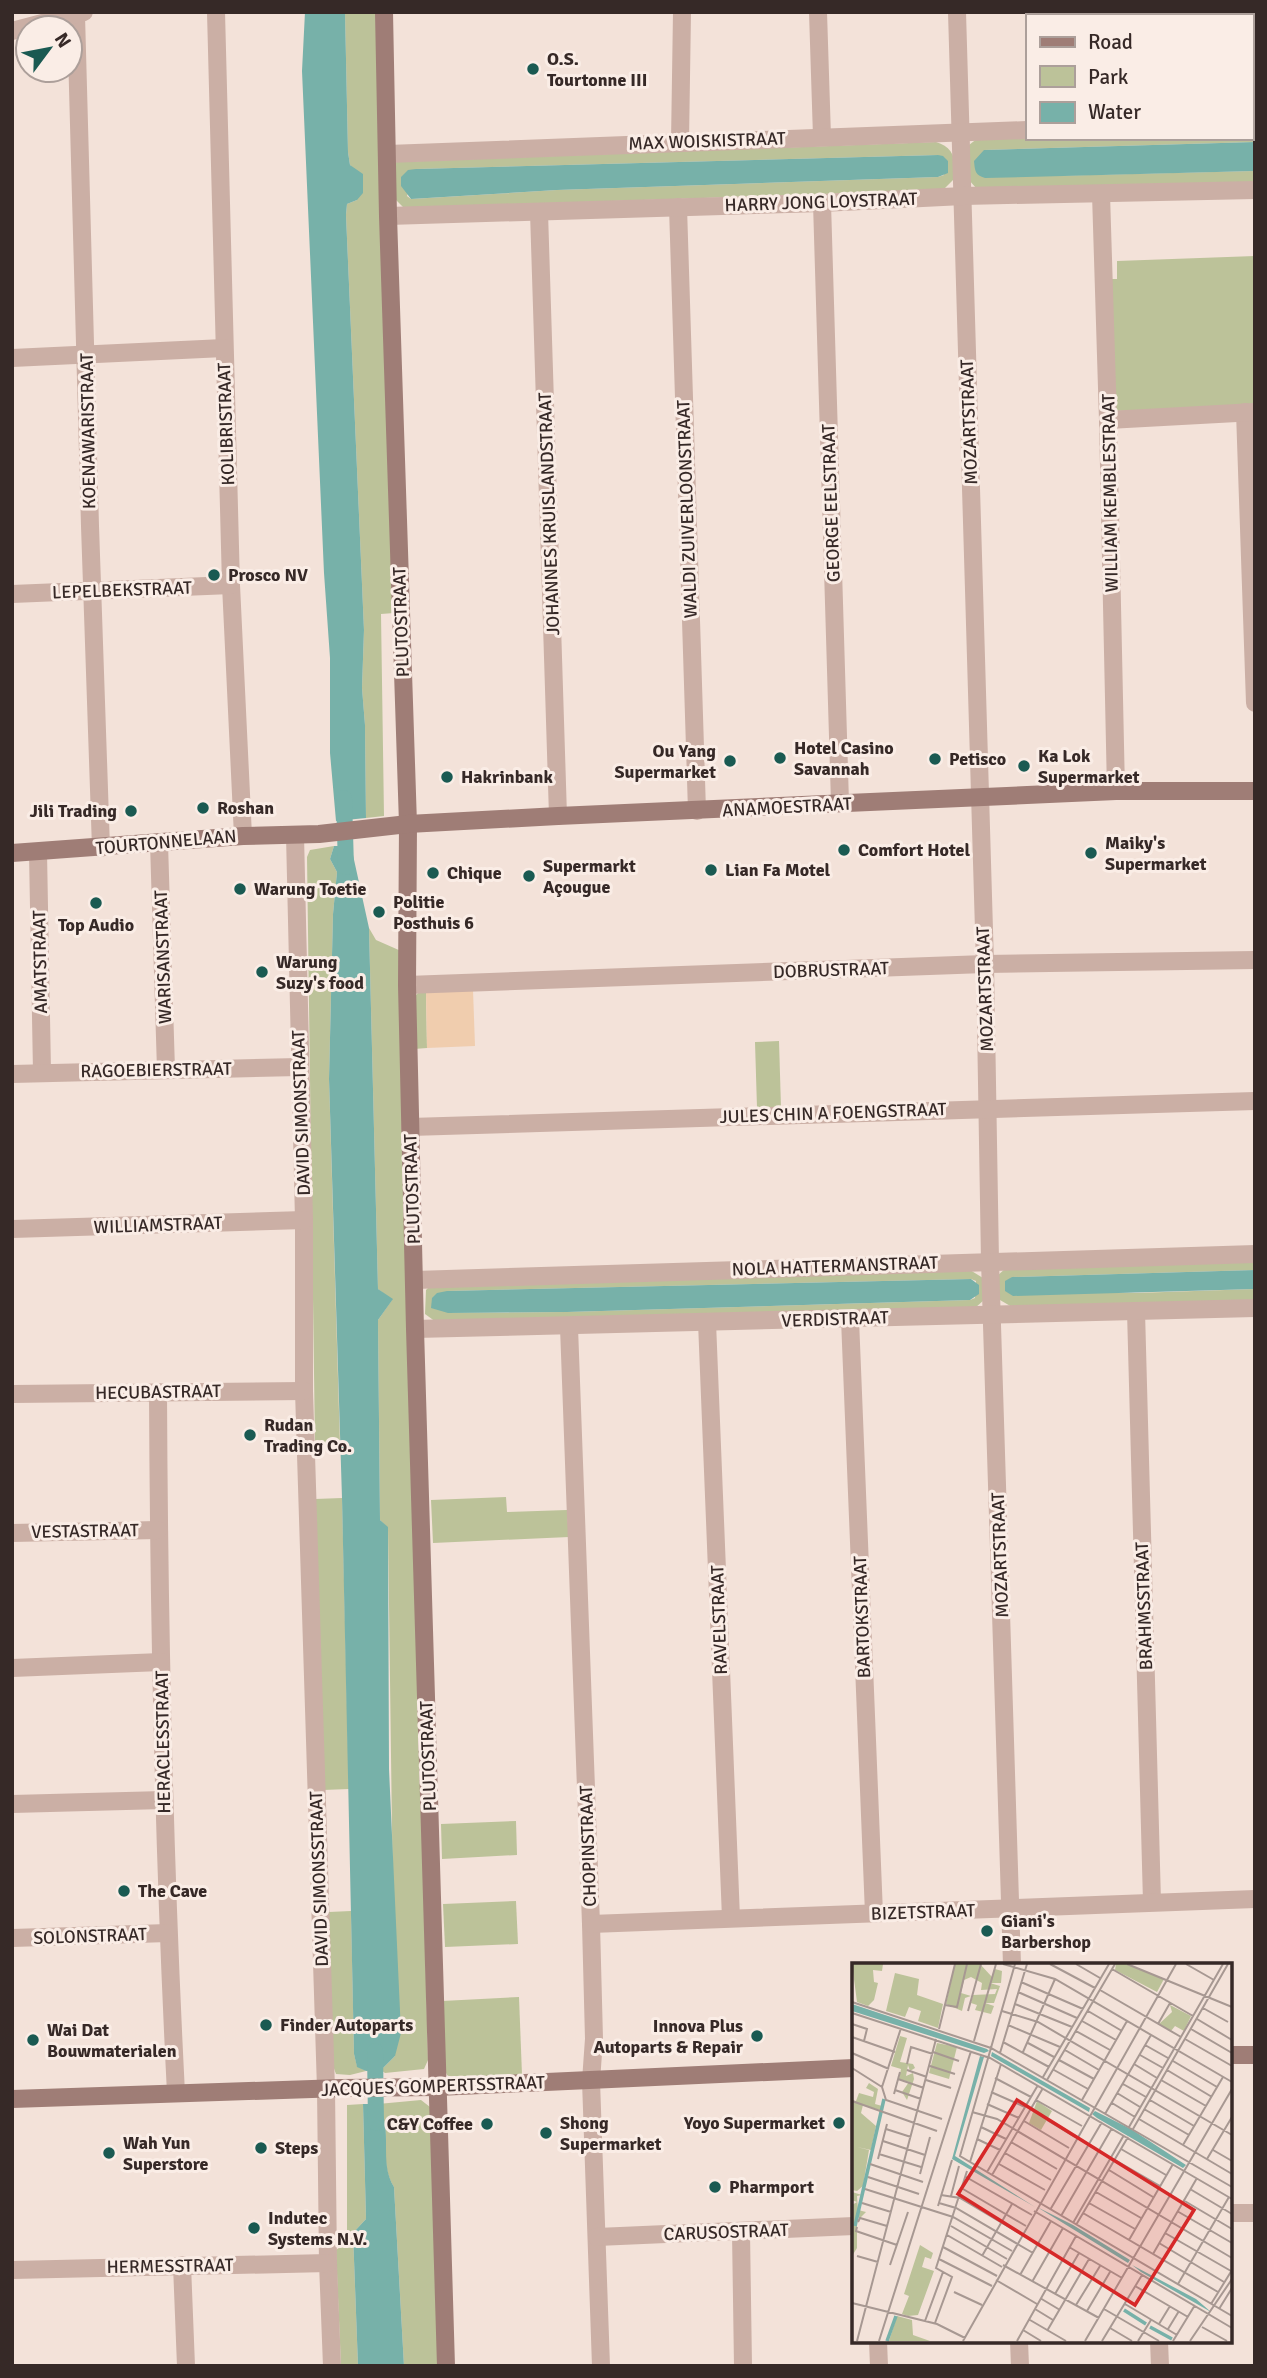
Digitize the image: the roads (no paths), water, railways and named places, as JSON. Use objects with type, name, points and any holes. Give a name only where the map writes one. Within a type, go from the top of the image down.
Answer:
[{"type":"street","name":"KOLIBRISTRAAT","points":[[216,12],[231,586],[243,836]]},
{"type":"street","name":"PLUTOSTRAAT","points":[[384,12],[408,824],[407,985],[415,1280],[429,2087],[446,2366]]},
{"type":"street","points":[[680,142],[682,12]]},
{"type":"street","points":[[818,12],[822,137]]},
{"type":"street","name":"MOZARTSTRAAT","points":[[957,12],[985,964],[990,1261],[1012,1963]]},
{"type":"street","points":[[12,31],[80,13]]},
{"type":"street","name":"KOENAWARISTRAAT","points":[[80,13],[86,354],[101,848]]},
{"type":"street","name":"MAX WOISKISTRAAT","points":[[388,154],[1026,130]]},
{"type":"street","name":"HARRY JONG LOYSTRAAT","points":[[388,216],[822,203],[962,196],[1255,190]]},
{"type":"street","name":"WILLIAM KEMBLESTRAAT","points":[[1101,194],[1116,791]]},
{"type":"street","name":"GEORGE EELSTRAAT","points":[[822,203],[840,803]]},
{"type":"street","name":"WALDI ZUIVERLOONSTRAAT","points":[[678,207],[697,811]]},
{"type":"street","name":"JOHANNES KRUISLANDSTRAAT","points":[[539,212],[558,816]]},
{"type":"street","points":[[12,358],[224,348]]},
{"type":"street","points":[[1108,420],[1250,412],[1255,703]]},
{"type":"street","name":"LEPELBEKSTRAAT","points":[[12,594],[231,586]]},
{"type":"street","name":"ANAMOESTRAAT","points":[[319,834],[408,824],[558,816],[1116,791],[1255,790]]},
{"type":"street","name":"TOURTONNELAAN","points":[[12,853],[243,836],[319,834]]},
{"type":"street","name":"DAVID SIMONSTRAAT","points":[[295,835],[304,1220],[304,1391]]},
{"type":"street","name":"WARISANSTRAAT","points":[[159,843],[166,1070]]},
{"type":"street","name":"AMATSTRAAT","points":[[38,852],[42,1072]]},
{"type":"street","name":"DOBRUSTRAAT","points":[[407,985],[985,964],[1255,960]]},
{"type":"street","name":"RAGOEBIERSTRAAT","points":[[12,1074],[299,1067]]},
{"type":"street","name":"JULES CHIN A FOENGSTRAAT","points":[[411,1127],[1255,1101]]},
{"type":"street","name":"WILLIAMSTRAAT","points":[[12,1229],[304,1220]]},
{"type":"street","name":"NOLA HATTERMANSTRAAT","points":[[415,1280],[1255,1254]]},
{"type":"street","name":"VERDISTRAAT","points":[[415,1329],[1255,1308]]},
{"type":"street","name":"BRAHMSSTRAAT","points":[[1136,1311],[1152,1902]]},
{"type":"street","name":"BARTOKSTRAAT","points":[[850,1319],[874,1914]]},
{"type":"street","name":"RAVELSTRAAT","points":[[707,1322],[731,1918]]},
{"type":"street","name":"CHOPINSTRAAT","points":[[569,1327],[591,1924],[594,2039],[591,2081],[601,2366]]},
{"type":"street","name":"HECUBASTRAAT","points":[[12,1395],[304,1391]]},
{"type":"street","name":"DAVID SIMONSSTRAAT","points":[[304,1391],[334,2088],[328,2263],[331,2366]]},
{"type":"street","name":"HERACLESSTRAAT","points":[[158,1392],[164,1800],[176,2093]]},
{"type":"street","name":"VESTASTRAAT","points":[[12,1533],[158,1530]]},
{"type":"street","points":[[12,1668],[161,1662]]},
{"type":"street","points":[[12,1804],[164,1800]]},
{"type":"street","name":"BIZETSTRAAT","points":[[591,1924],[1255,1899]]},
{"type":"street","name":"SOLONSTRAAT","points":[[12,1938],[168,1933]]},
{"type":"street","points":[[1232,2055],[1255,2054]]},
{"type":"street","name":"JACQUES GOMPERTSSTRAAT","points":[[12,2099],[429,2087],[852,2068]]},
{"type":"street","points":[[1232,2214],[1255,2213]]},
{"type":"street","name":"CARUSOSTRAAT","points":[[597,2237],[852,2226]]},
{"type":"street","points":[[741,2232],[743,2366]]},
{"type":"street","name":"HERMESSTRAAT","points":[[12,2270],[328,2263]]},
{"type":"street","points":[[182,2265],[186,2366]]},
{"type":"street","points":[[878,2343],[879,2366]]},
{"type":"street","points":[[1019,2343],[1020,2366]]},
{"type":"street","points":[[1159,2343],[1160,2366]]},
{"type":"water","points":[[305,12],[345,12],[348,152],[350,165],[363,174],[363,193],[357,200],[347,204],[346,215],[364,630],[362,688],[366,818],[336,821],[330,753],[330,658],[302,71]]},
{"type":"water","points":[[1255,142],[1255,171],[985,178],[976,172],[974,161],[984,150]]},
{"type":"water","points":[[938,155],[948,161],[948,173],[938,177],[557,190],[411,199],[401,186],[401,177],[408,170],[416,169]]},
{"type":"water","points":[[334,846],[351,846],[369,928],[378,1289],[393,1299],[378,1320],[380,1520],[388,1527],[389,1769],[401,2033],[395,2056],[381,2070],[366,2071],[357,2067],[354,2054],[342,1498],[329,1079],[333,914],[337,872],[330,859]]},
{"type":"water","points":[[1255,1270],[1255,1289],[1013,1296],[1005,1291],[1005,1281],[1012,1277]]},
{"type":"water","points":[[971,1279],[979,1285],[979,1294],[970,1300],[567,1312],[448,1313],[431,1308],[432,1298],[437,1293],[447,1291]]},
{"type":"water","points":[[363,2104],[378,2104],[385,2124],[387,2167],[394,2187],[404,2366],[358,2366],[353,2233],[366,2219]]},
{"type":"waterway","points":[[344,798],[346,867]]},
{"type":"waterway","points":[[375,2051],[376,2123]]},
{"type":"place","name":"O.S. Tourtonne III","points":[[533,69]]},
{"type":"place","name":"Prosco NV","points":[[214,575]]},
{"type":"place","name":"Hotel Casino Savannah","points":[[780,758]]},
{"type":"place","name":"Petisco","points":[[935,759]]},
{"type":"place","name":"Ou Yang Supermarket","points":[[730,761]]},
{"type":"place","name":"Ka Lok Supermarket","points":[[1024,766]]},
{"type":"place","name":"Hakrinbank","points":[[447,777]]},
{"type":"place","name":"Roshan","points":[[203,808]]},
{"type":"place","name":"Jili Trading","points":[[131,811]]},
{"type":"place","name":"Comfort Hotel","points":[[844,850]]},
{"type":"place","name":"Maiky's Supermarket","points":[[1091,853]]},
{"type":"place","name":"Lian Fa Motel","points":[[711,870]]},
{"type":"place","name":"Chique","points":[[433,873]]},
{"type":"place","name":"Supermarkt Açougue","points":[[529,876]]},
{"type":"place","name":"Warung Toetie","points":[[240,889]]},
{"type":"place","name":"Top Audio","points":[[96,903]]},
{"type":"place","name":"Politie Posthuis 6","points":[[379,912]]},
{"type":"place","name":"Warung Suzy's food","points":[[262,972]]},
{"type":"place","name":"Rudan Trading Co.","points":[[250,1435]]},
{"type":"place","name":"The Cave","points":[[124,1891]]},
{"type":"place","name":"Giani's Barbershop","points":[[987,1931]]},
{"type":"place","name":"Finder Autoparts","points":[[266,2025]]},
{"type":"place","name":"Innova Plus Autoparts & Repair","points":[[757,2036]]},
{"type":"place","name":"Wai Dat Bouwmaterialen","points":[[33,2040]]},
{"type":"place","name":"Yoyo Supermarket","points":[[839,2123]]},
{"type":"place","name":"C&Y Coffee","points":[[487,2124]]},
{"type":"place","name":"Shong Supermarket","points":[[546,2133]]},
{"type":"place","name":"Steps","points":[[261,2148]]},
{"type":"place","name":"Wah Yun Superstore","points":[[109,2153]]},
{"type":"place","name":"Pharmport","points":[[715,2187]]},
{"type":"place","name":"Indutec Systems N.V.","points":[[254,2228]]}]
